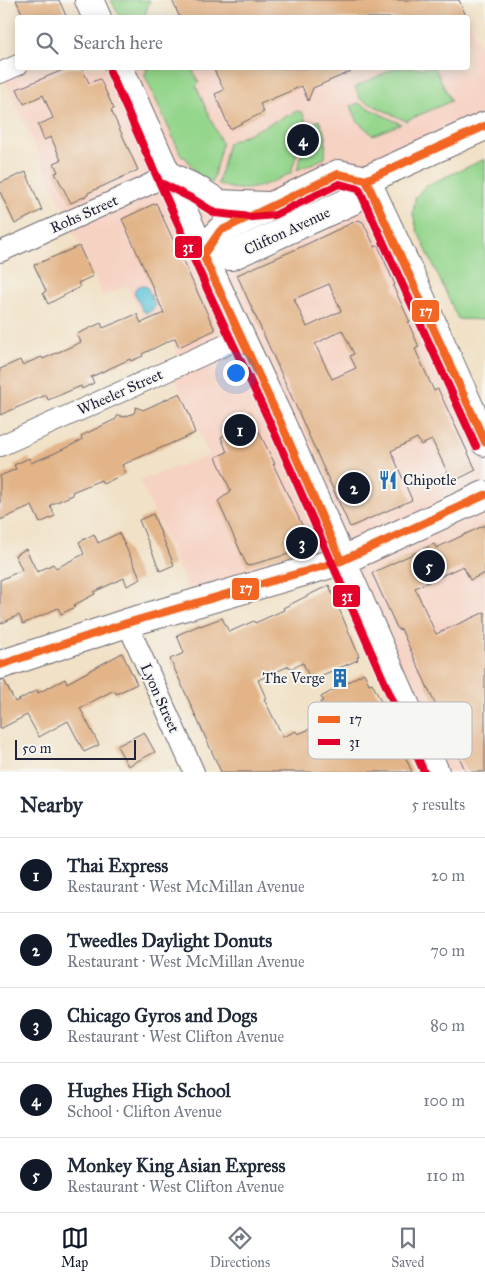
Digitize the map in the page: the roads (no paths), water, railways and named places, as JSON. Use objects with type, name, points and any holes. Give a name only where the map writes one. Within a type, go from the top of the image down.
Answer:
[{"type":"main road","points":[[89,0],[96,15]]},
{"type":"main road","points":[[121,70],[404,702]]},
{"type":"main road","points":[[485,126],[366,180],[414,282],[485,442]]},
{"type":"main road","name":"Clifton Avenue","points":[[338,174],[366,180],[351,201],[231,256],[203,255],[220,232],[338,174]]},
{"type":"main road","points":[[168,175],[196,189],[219,204],[272,206]]},
{"type":"main road","points":[[0,665],[127,623],[341,561],[485,495]]},
{"type":"main road","points":[[430,759],[436,772]]},
{"type":"street","points":[[0,72],[15,66]]},
{"type":"street","name":"Rohs Street","points":[[0,252],[168,175]]},
{"type":"street","name":"Wheeler Street","points":[[0,446],[241,338]]},
{"type":"street","name":"Lyon Street","points":[[127,623],[194,772]]},
{"type":"water","points":[[141,285],[147,287],[155,305],[147,313],[143,311],[134,292]]},
{"type":"place","name":"Hughes High School","points":[[303,140]]},
{"type":"place","name":"Thai Express","points":[[240,430]]},
{"type":"place","name":"Chipotle","points":[[388,480]]},
{"type":"place","name":"Tweedles Daylight Donuts","points":[[354,488]]},
{"type":"place","name":"Chicago Gyros and Dogs","points":[[302,543]]},
{"type":"place","name":"Monkey King Asian Express","points":[[429,566]]},
{"type":"place","name":"The Verge","points":[[340,678]]}]
